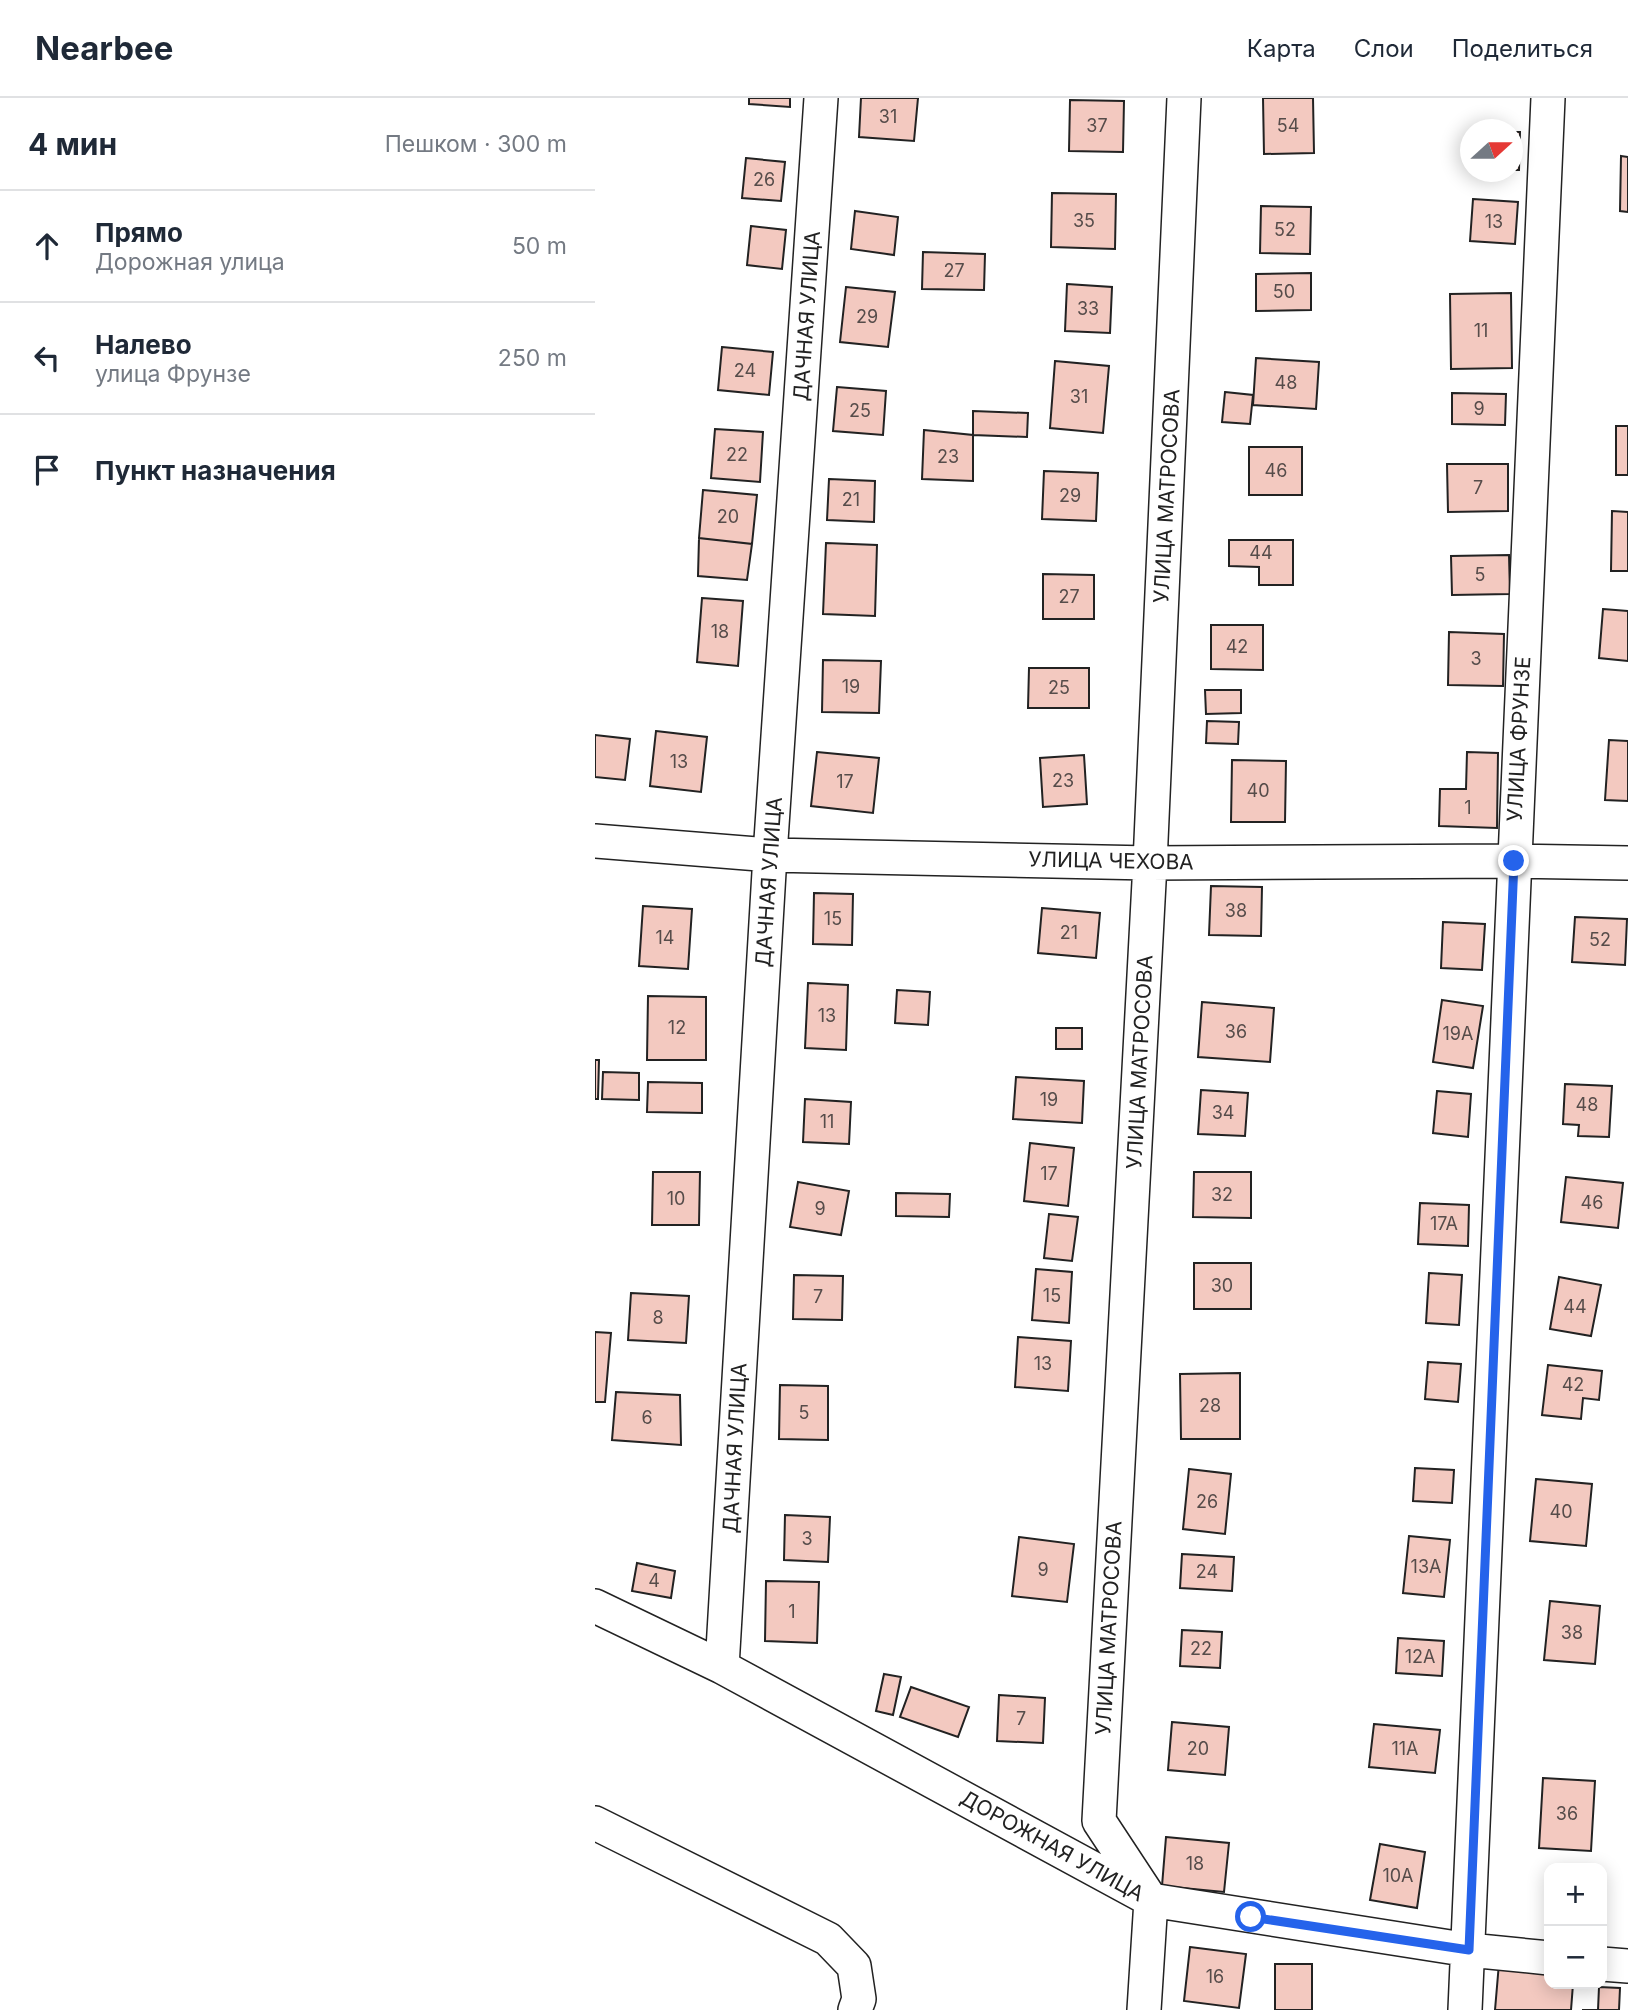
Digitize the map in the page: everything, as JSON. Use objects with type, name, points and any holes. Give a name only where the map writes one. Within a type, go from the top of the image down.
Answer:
[{"type":"street","name":"ДАЧНАЯ УЛИЦА","points":[[722,1667],[770,855],[821,98]]},
{"type":"street","name":"УЛИЦА МАТРОСОВА","points":[[1151,1900],[1099,1821],[1150,863],[1184,98]]},
{"type":"street","name":"УЛИЦА ФРУНЗЕ","points":[[1465,2010],[1548,98]]},
{"type":"street","name":"УЛИЦА ЧЕХОВА","points":[[595,841],[770,855],[1150,863],[1628,863]]},
{"type":"street","name":"ДОРОЖНАЯ УЛИЦА","points":[[595,1606],[722,1667],[1151,1900],[1469,1950],[1544,1958]]},
{"type":"street","points":[[595,1823],[828,1939],[854,1966],[859,1999],[855,2010]]},
{"type":"street","points":[[1144,2010],[1151,1900]]},
{"type":"street","points":[[1607,1964],[1628,1966]]},
{"type":"building","points":[[749,98],[790,98],[790,107],[749,104]]},
{"type":"building","points":[[861,98],[918,98],[914,141],[859,137]]},
{"type":"building","points":[[1263,98],[1313,98],[1314,153],[1264,154]]},
{"type":"building","points":[[1070,100],[1124,101],[1123,152],[1069,151]]},
{"type":"building","points":[[1621,156],[1628,157],[1628,212],[1620,211]]},
{"type":"building","points":[[746,158],[785,162],[781,201],[742,198]]},
{"type":"building","points":[[1052,193],[1116,194],[1115,249],[1051,247]]},
{"type":"building","points":[[1473,199],[1518,202],[1515,244],[1470,241]]},
{"type":"building","points":[[1261,206],[1311,207],[1310,254],[1260,253]]},
{"type":"building","points":[[855,211],[898,217],[894,255],[851,249]]},
{"type":"building","points":[[751,226],[786,230],[782,269],[747,265]]},
{"type":"building","points":[[923,252],[985,254],[984,290],[922,289]]},
{"type":"building","points":[[1311,273],[1311,310],[1256,311],[1256,274]]},
{"type":"building","points":[[1067,284],[1112,287],[1110,333],[1065,331]]},
{"type":"building","points":[[846,287],[895,292],[888,347],[840,342]]},
{"type":"building","points":[[1511,293],[1512,368],[1451,369],[1450,294]]},
{"type":"building","points":[[722,347],[773,352],[769,395],[718,390]]},
{"type":"building","points":[[1256,358],[1319,362],[1316,409],[1253,405]]},
{"type":"building","points":[[1055,361],[1109,366],[1103,433],[1050,428]]},
{"type":"building","points":[[837,387],[886,391],[883,435],[833,431]]},
{"type":"building","points":[[1225,392],[1253,395],[1250,424],[1222,422]]},
{"type":"building","points":[[1452,393],[1506,394],[1505,425],[1452,424]]},
{"type":"building","points":[[973,411],[1028,413],[1027,437],[973,435]]},
{"type":"building","points":[[1616,426],[1628,426],[1628,475],[1616,475]]},
{"type":"building","points":[[715,429],[763,432],[760,482],[711,478]]},
{"type":"building","points":[[924,430],[973,435],[973,481],[922,479]]},
{"type":"building","points":[[1249,447],[1302,447],[1302,495],[1249,495]]},
{"type":"building","points":[[1447,464],[1508,464],[1508,511],[1448,512]]},
{"type":"building","points":[[1044,471],[1098,473],[1096,521],[1042,519]]},
{"type":"building","points":[[829,479],[875,481],[874,522],[827,520]]},
{"type":"building","points":[[703,490],[757,495],[752,544],[699,538]]},
{"type":"building","points":[[1612,511],[1628,512],[1628,571],[1611,571]]},
{"type":"building","points":[[699,538],[752,544],[747,580],[698,576]]},
{"type":"building","points":[[1229,540],[1293,540],[1293,585],[1259,585],[1259,567],[1229,566]]},
{"type":"building","points":[[826,543],[877,545],[875,616],[823,614]]},
{"type":"building","points":[[1509,555],[1510,594],[1452,595],[1451,556]]},
{"type":"building","points":[[1043,574],[1094,575],[1094,619],[1043,619]]},
{"type":"building","points":[[702,598],[743,601],[738,666],[697,662]]},
{"type":"building","points":[[1603,609],[1628,611],[1628,661],[1599,658]]},
{"type":"building","points":[[1211,625],[1263,625],[1263,670],[1211,669]]},
{"type":"building","points":[[1449,632],[1504,634],[1503,686],[1448,685]]},
{"type":"building","points":[[823,660],[881,661],[879,713],[822,712]]},
{"type":"building","points":[[1029,668],[1089,668],[1089,708],[1028,708]]},
{"type":"building","points":[[1205,690],[1241,690],[1241,713],[1206,714]]},
{"type":"building","points":[[1207,721],[1239,722],[1238,744],[1206,743]]},
{"type":"building","points":[[656,731],[707,737],[701,792],[650,786]]},
{"type":"building","points":[[595,735],[630,739],[625,780],[595,777]]},
{"type":"building","points":[[1609,740],[1628,741],[1628,801],[1605,800]]},
{"type":"building","points":[[817,752],[879,758],[873,813],[811,806]]},
{"type":"building","points":[[1467,752],[1498,753],[1497,828],[1439,826],[1440,789],[1466,789]]},
{"type":"building","points":[[1084,755],[1087,804],[1043,807],[1040,758]]},
{"type":"building","points":[[1232,760],[1286,761],[1285,822],[1231,822]]},
{"type":"building","points":[[1211,886],[1262,887],[1261,936],[1209,935]]},
{"type":"building","points":[[814,893],[853,894],[852,945],[813,944]]},
{"type":"building","points":[[643,906],[692,909],[688,969],[639,966]]},
{"type":"building","points":[[1042,908],[1100,913],[1096,958],[1038,953]]},
{"type":"building","points":[[1575,917],[1627,919],[1625,965],[1572,962]]},
{"type":"building","points":[[1443,922],[1485,924],[1482,970],[1441,968]]},
{"type":"building","points":[[808,983],[848,985],[846,1050],[805,1048]]},
{"type":"building","points":[[897,990],[930,992],[928,1025],[895,1023]]},
{"type":"building","points":[[648,996],[706,997],[706,1060],[647,1060]]},
{"type":"building","points":[[1442,1000],[1483,1006],[1473,1068],[1433,1062]]},
{"type":"building","points":[[1202,1002],[1274,1008],[1270,1062],[1198,1057]]},
{"type":"building","points":[[1056,1028],[1082,1028],[1082,1049],[1056,1049]]},
{"type":"building","points":[[595,1060],[599,1060],[598,1099],[595,1099]]},
{"type":"building","points":[[603,1072],[639,1073],[639,1100],[602,1099]]},
{"type":"building","points":[[1016,1077],[1084,1081],[1082,1123],[1013,1119]]},
{"type":"building","points":[[648,1082],[702,1083],[702,1113],[647,1112]]},
{"type":"building","points":[[1565,1084],[1612,1086],[1609,1137],[1578,1136],[1579,1125],[1563,1124]]},
{"type":"building","points":[[1201,1090],[1248,1093],[1245,1136],[1198,1134]]},
{"type":"building","points":[[1437,1091],[1471,1094],[1468,1137],[1433,1133]]},
{"type":"building","points":[[805,1099],[851,1102],[849,1144],[803,1142]]},
{"type":"building","points":[[1030,1143],[1074,1148],[1068,1206],[1024,1201]]},
{"type":"building","points":[[653,1172],[700,1172],[699,1225],[652,1225]]},
{"type":"building","points":[[1194,1172],[1251,1172],[1251,1218],[1193,1217]]},
{"type":"building","points":[[1566,1177],[1623,1183],[1618,1228],[1561,1222]]},
{"type":"building","points":[[798,1182],[849,1191],[841,1235],[790,1227]]},
{"type":"building","points":[[896,1193],[950,1194],[949,1217],[896,1216]]},
{"type":"building","points":[[1420,1203],[1469,1205],[1468,1246],[1418,1244]]},
{"type":"building","points":[[1049,1214],[1078,1217],[1072,1261],[1044,1258]]},
{"type":"building","points":[[1194,1263],[1251,1263],[1251,1309],[1194,1309]]},
{"type":"building","points":[[1036,1269],[1072,1272],[1069,1323],[1032,1320]]},
{"type":"building","points":[[1429,1273],[1462,1275],[1459,1325],[1426,1323]]},
{"type":"building","points":[[794,1275],[843,1276],[842,1320],[793,1319]]},
{"type":"building","points":[[1559,1277],[1601,1285],[1591,1336],[1550,1329]]},
{"type":"building","points":[[631,1293],[689,1296],[686,1343],[628,1340]]},
{"type":"building","points":[[595,1332],[611,1333],[605,1402],[595,1402]]},
{"type":"building","points":[[1018,1337],[1071,1341],[1068,1391],[1015,1387]]},
{"type":"building","points":[[1428,1362],[1461,1364],[1458,1402],[1425,1399]]},
{"type":"building","points":[[1548,1365],[1602,1371],[1599,1400],[1583,1398],[1581,1419],[1542,1415]]},
{"type":"building","points":[[1240,1373],[1240,1439],[1181,1439],[1180,1374]]},
{"type":"building","points":[[780,1385],[828,1386],[828,1440],[779,1439]]},
{"type":"building","points":[[616,1392],[680,1395],[681,1445],[612,1440]]},
{"type":"building","points":[[1415,1468],[1454,1470],[1452,1503],[1413,1501]]},
{"type":"building","points":[[1189,1469],[1231,1474],[1225,1534],[1183,1529]]},
{"type":"building","points":[[1536,1479],[1592,1484],[1586,1546],[1530,1541]]},
{"type":"building","points":[[785,1515],[830,1517],[828,1562],[784,1560]]},
{"type":"building","points":[[1409,1536],[1450,1540],[1444,1597],[1403,1593]]},
{"type":"building","points":[[1019,1537],[1074,1544],[1067,1602],[1012,1596]]},
{"type":"building","points":[[1182,1554],[1234,1557],[1232,1591],[1180,1588]]},
{"type":"building","points":[[637,1563],[675,1571],[671,1598],[632,1591]]},
{"type":"building","points":[[766,1581],[819,1582],[817,1643],[765,1641]]},
{"type":"building","points":[[1550,1601],[1600,1606],[1595,1664],[1544,1660]]},
{"type":"building","points":[[1182,1630],[1222,1632],[1220,1668],[1180,1666]]},
{"type":"building","points":[[1398,1638],[1444,1641],[1442,1676],[1396,1673]]},
{"type":"building","points":[[884,1674],[901,1677],[893,1715],[876,1711]]},
{"type":"building","points":[[911,1687],[969,1707],[958,1737],[900,1717]]},
{"type":"building","points":[[999,1695],[1045,1698],[1043,1743],[997,1741]]},
{"type":"building","points":[[1172,1722],[1229,1727],[1225,1775],[1168,1770]]},
{"type":"building","points":[[1374,1724],[1440,1730],[1435,1773],[1369,1767]]},
{"type":"building","points":[[1543,1778],[1595,1781],[1591,1851],[1539,1848]]},
{"type":"building","points":[[1166,1837],[1229,1843],[1224,1892],[1162,1886]]},
{"type":"building","points":[[1380,1844],[1425,1852],[1417,1908],[1370,1900]]},
{"type":"building","points":[[1190,1947],[1246,1954],[1239,2008],[1184,2001]]},
{"type":"building","points":[[1499,1963],[1544,1967],[1544,1989],[1573,1989],[1571,2010],[1495,2010]]},
{"type":"building","points":[[1275,1964],[1312,1964],[1312,2010],[1275,2010]]},
{"type":"building","points":[[1620,1988],[1619,2010],[1598,2010],[1599,1989]]},
{"type":"route","points":[[1251,1917],[1469,1950],[1514,861]]}]
